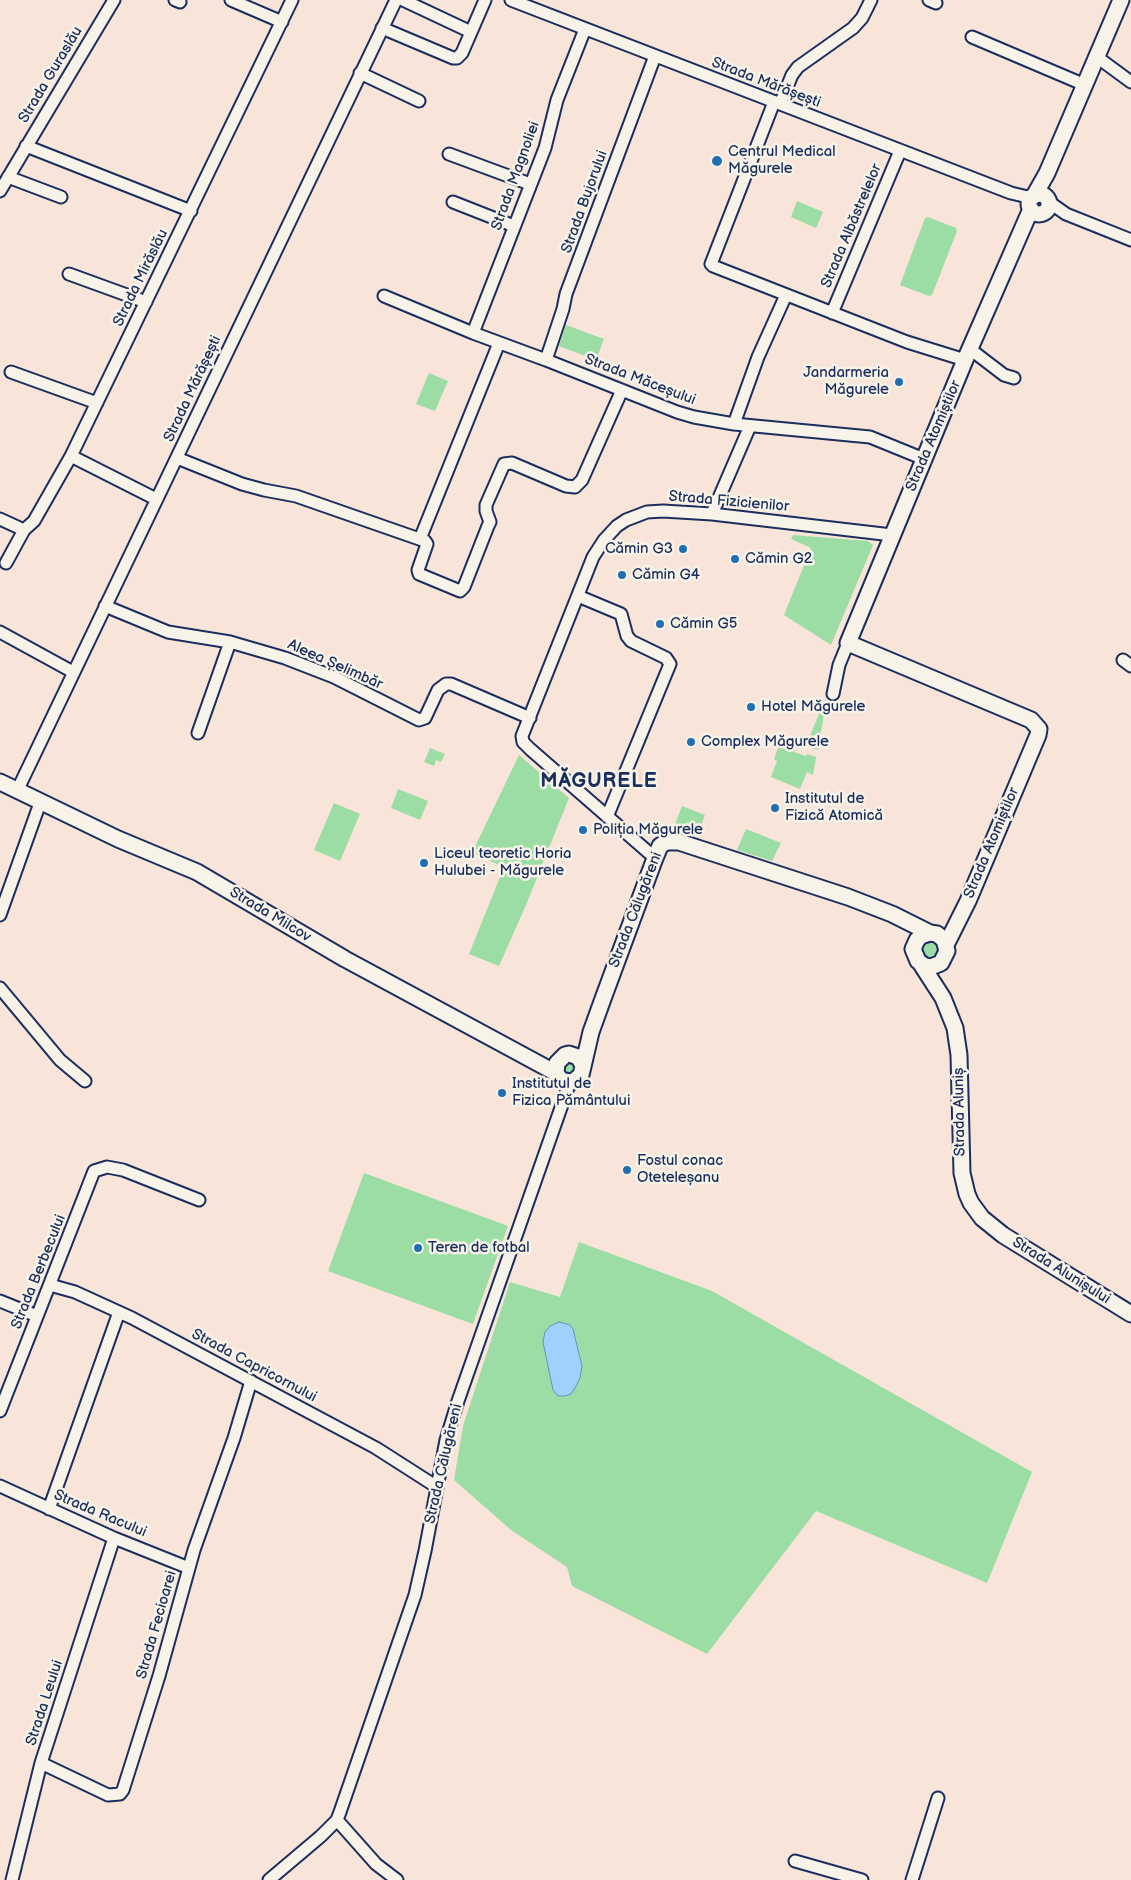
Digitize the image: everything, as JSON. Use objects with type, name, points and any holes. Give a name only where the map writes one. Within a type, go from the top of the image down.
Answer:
[{"type":"main road","points":[[1038,205],[1047,172],[1121,0]]},
{"type":"main road","name":"Strada Atomiștilor","points":[[939,938],[955,929],[1038,735],[1038,729],[1031,720],[848,643],[1022,229],[1038,205]]},
{"type":"main road","name":"Strada Milcov","points":[[0,782],[124,842],[198,872],[337,955],[535,1060],[561,1062]]},
{"type":"main road","name":"Strada Călugăreni","points":[[583,1065],[591,1032],[655,858],[660,846],[669,840],[718,854],[848,897],[892,914]]},
{"type":"main road","points":[[892,914],[939,938],[947,951],[943,960],[938,965],[932,967],[922,964],[914,953],[914,944],[892,914]]},
{"type":"main road","points":[[914,944],[921,936],[939,938]]},
{"type":"main road","name":"Strada Aluniș","points":[[940,991],[940,974],[943,960]]},
{"type":"main road","name":"Strada Aluniș","points":[[922,964],[940,991],[951,1016],[958,1042],[961,1160],[964,1184],[975,1210],[992,1226]]},
{"type":"main road","name":"Strada Călugăreni","points":[[561,1062],[579,1048],[591,1032]]},
{"type":"main road","points":[[578,1057],[583,1065],[583,1070],[578,1078],[570,1082],[561,1080],[561,1062],[578,1057]]},
{"type":"main road","name":"Strada Alunișului","points":[[992,1226],[1131,1314]]},
{"type":"street","name":"Strada Guraslău","points":[[0,191],[114,0]]},
{"type":"street","points":[[231,0],[282,22]]},
{"type":"street","name":"Strada Mirăslău","points":[[6,563],[24,530],[34,521],[71,456],[292,0]]},
{"type":"street","name":"Strada Mărășești","points":[[17,791],[396,0]]},
{"type":"street","points":[[403,0],[471,32]]},
{"type":"street","points":[[382,28],[457,58],[462,53],[485,0]]},
{"type":"street","name":"Strada Mărășești","points":[[511,0],[1131,240]]},
{"type":"street","points":[[777,103],[798,67],[853,28],[862,18],[871,0]]},
{"type":"street","name":"Strada Magnoliei","points":[[473,333],[544,148],[557,100],[586,29]]},
{"type":"street","points":[[972,37],[1085,85]]},
{"type":"street","name":"Strada Bujorului","points":[[546,360],[566,294],[655,56]]},
{"type":"street","points":[[1097,57],[1131,82]]},
{"type":"street","points":[[360,73],[419,101]]},
{"type":"street","name":"Strada Albăstrelelor","points":[[777,103],[711,264],[832,314],[907,342],[968,355]]},
{"type":"street","points":[[26,146],[191,211]]},
{"type":"street","name":"Strada Albăstrelelor","points":[[832,314],[900,151]]},
{"type":"street","points":[[448,154],[530,184]]},
{"type":"street","points":[[8,177],[60,197]]},
{"type":"street","points":[[453,202],[514,226]]},
{"type":"street","points":[[69,274],[146,302]]},
{"type":"street","points":[[734,424],[758,357],[786,295]]},
{"type":"street","name":"Strada Măceșului","points":[[384,296],[473,333],[677,412],[734,424],[870,437],[924,459]]},
{"type":"street","points":[[420,539],[499,343]]},
{"type":"street","points":[[968,355],[1004,375],[1014,378]]},
{"type":"street","points":[[11,372],[97,403]]},
{"type":"street","points":[[177,458],[242,484],[296,496],[425,541],[427,544],[418,570],[419,574],[457,590],[462,590],[488,526],[489,519],[486,505],[504,464],[512,463],[575,488],[582,480],[622,390]]},
{"type":"street","points":[[712,514],[750,426]]},
{"type":"street","points":[[71,456],[156,500]]},
{"type":"street","name":"Strada Fizicienilor","points":[[655,858],[526,746],[522,736],[598,547],[617,526],[626,520],[646,512],[663,511],[712,514],[892,535]]},
{"type":"street","points":[[0,519],[24,530]]},
{"type":"street","points":[[578,596],[620,614],[627,636],[631,641],[666,658],[670,664],[607,817]]},
{"type":"street","name":"Aleea Șelimbăr","points":[[105,606],[168,632],[230,642],[308,666],[420,720],[425,718],[438,690],[446,684],[451,684],[530,718]]},
{"type":"street","points":[[0,632],[73,672]]},
{"type":"street","points":[[198,733],[230,642]]},
{"type":"street","name":"Strada Atomiștilor","points":[[833,694],[839,665],[848,643]]},
{"type":"street","points":[[0,915],[40,802]]},
{"type":"street","points":[[0,988],[60,1060],[85,1081]]},
{"type":"street","name":"Strada Călugăreni","points":[[268,1880],[321,1836],[337,1820],[415,1595],[426,1552],[446,1440],[458,1401],[570,1082]]},
{"type":"street","name":"Strada Berbecului","points":[[0,1411],[94,1172],[107,1167],[123,1170],[199,1200]]},
{"type":"street","points":[[58,1264],[67,1289]]},
{"type":"street","name":"Strada Capricornului","points":[[50,1285],[67,1289],[120,1312],[376,1448],[437,1487]]},
{"type":"street","points":[[0,1301],[38,1316]]},
{"type":"street","points":[[49,1509],[120,1312]]},
{"type":"street","name":"Strada Fecioarei","points":[[41,1763],[108,1795],[120,1794],[123,1790],[159,1676],[189,1568],[234,1438],[251,1381]]},
{"type":"street","name":"Strada Racului","points":[[0,1486],[114,1538],[189,1568]]},
{"type":"street","name":"Strada Leului","points":[[12,1880],[41,1763],[114,1538]]},
{"type":"street","points":[[912,1880],[938,1798]]},
{"type":"street","points":[[337,1820],[376,1864],[397,1880]]},
{"type":"street","points":[[795,1861],[862,1880]]},
{"type":"shaded area","points":[[632,767],[647,775],[642,785],[628,777]]},
{"type":"green space","points":[[797,201],[823,212],[816,228],[791,217]]},
{"type":"green space","points":[[928,217],[956,228],[957,231],[932,295],[929,296],[900,285],[925,218]]},
{"type":"green space","points":[[566,325],[604,339],[596,360],[559,346]]},
{"type":"green space","points":[[429,373],[448,381],[435,411],[416,404]]},
{"type":"green space","points":[[793,535],[868,541],[873,545],[831,645],[784,615],[811,548],[791,539]]},
{"type":"green space","points":[[825,699],[818,750],[809,747],[810,744],[807,743]]},
{"type":"green space","points":[[780,743],[795,749],[794,752],[816,757],[813,775],[807,772],[800,789],[771,777],[777,761],[774,759]]},
{"type":"green space","points":[[430,748],[445,754],[441,762],[436,760],[434,766],[424,762]]},
{"type":"green space","points":[[519,755],[569,798],[499,966],[469,954],[504,867],[472,853]]},
{"type":"green space","points":[[398,789],[428,801],[420,820],[391,808]]},
{"type":"green space","points":[[334,803],[360,814],[340,861],[314,850]]},
{"type":"green space","points":[[682,806],[705,815],[697,836],[673,830]]},
{"type":"green space","points":[[746,829],[781,843],[772,861],[737,850]]},
{"type":"green space","points":[[931,940],[938,943],[941,950],[938,957],[931,960],[924,957],[921,950],[924,943]]},
{"type":"green space","points":[[571,1061],[576,1066],[573,1075],[564,1074],[563,1065]]},
{"type":"green space","name":"Teren de fotbal","points":[[364,1173],[508,1226],[473,1324],[328,1271]]},
{"type":"green space","points":[[579,1242],[712,1291],[1032,1472],[987,1583],[816,1511],[707,1654],[572,1586],[567,1567],[511,1530],[454,1480],[463,1426],[510,1282],[560,1297]]},
{"type":"water","points":[[559,1322],[570,1325],[573,1329],[582,1366],[580,1378],[576,1386],[571,1394],[565,1396],[558,1396],[553,1390],[543,1342],[545,1332],[550,1326]]},
{"type":"place","name":"Centrul Medical Măgurele","points":[[717,161]]},
{"type":"place","name":"Jandarmeria Măgurele","points":[[899,382]]},
{"type":"place","name":"Cămin G3","points":[[683,549]]},
{"type":"place","name":"Cămin G2","points":[[735,559]]},
{"type":"place","name":"Cămin G4","points":[[622,575]]},
{"type":"place","name":"Cămin G5","points":[[660,624]]},
{"type":"place","name":"Hotel Măgurele","points":[[751,707]]},
{"type":"place","name":"Complex Măgurele","points":[[691,742]]},
{"type":"place","name":"Institutul de Fizică Atomică","points":[[775,808]]},
{"type":"place","name":"Poliția Măgurele","points":[[583,830]]},
{"type":"place","name":"Liceul teoretic Horia Hulubei - Măgurele","points":[[424,863]]},
{"type":"place","name":"Institutul de Fizica Pământului","points":[[502,1093]]},
{"type":"place","name":"Fostul conac Oteteleșanu","points":[[627,1170]]},
{"type":"place","name":"Teren de fotbal","points":[[418,1248]]},
{"type":"district","name":"MĂGURELE","points":[[599,782]]}]
